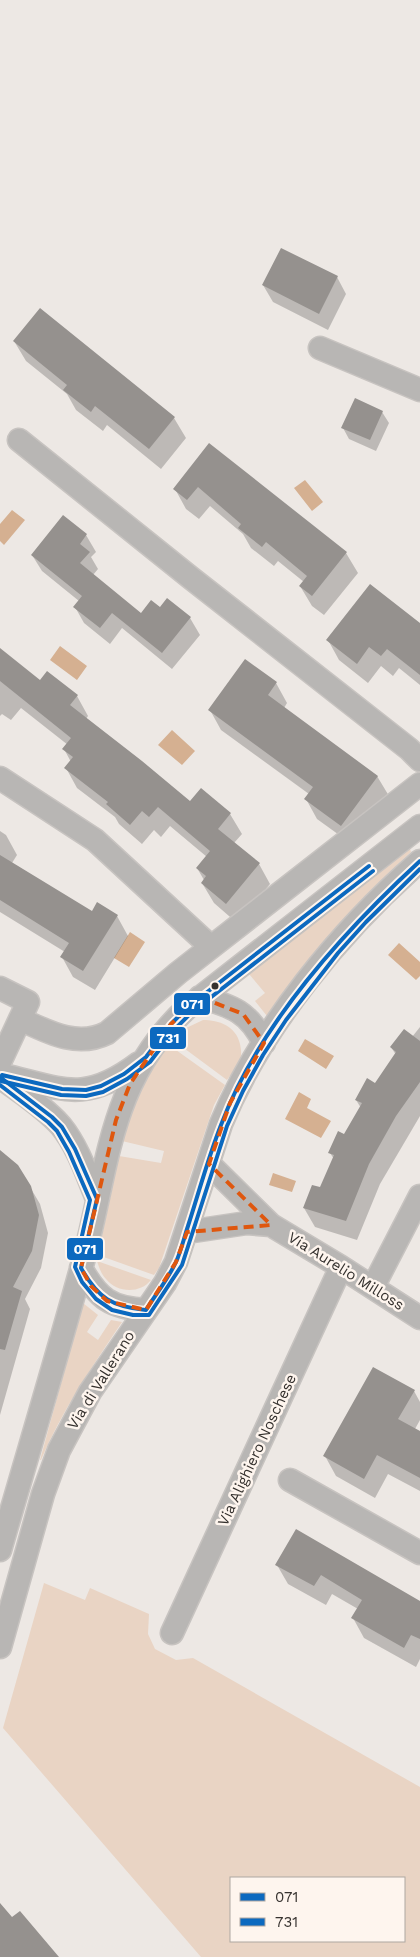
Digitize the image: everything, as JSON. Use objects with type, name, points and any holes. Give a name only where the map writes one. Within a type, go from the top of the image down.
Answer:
[{"type":"street","points":[[320,348],[420,390]]},
{"type":"street","points":[[19,440],[409,749],[420,760]]},
{"type":"street","points":[[0,778],[95,840],[211,947]]},
{"type":"street","points":[[20,1018],[73,1040],[100,1037],[115,1027],[178,973],[420,784]]},
{"type":"street","points":[[0,1550],[81,1268],[116,1120],[130,1084],[146,1057],[171,1024],[200,998],[420,826]]},
{"type":"street","name":"Via di Vallerano","points":[[0,1647],[44,1494],[59,1450],[90,1392],[176,1262],[221,1124],[230,1103],[264,1043],[304,985],[342,939],[397,882],[420,862]]},
{"type":"street","points":[[0,988],[28,1002],[20,1018],[5,1037],[0,1062]]},
{"type":"street","points":[[200,998],[228,1006],[242,1014],[257,1029],[264,1043]]},
{"type":"street","points":[[0,1076],[62,1089],[86,1090],[109,1083],[146,1057]]},
{"type":"street","points":[[0,1076],[62,1127],[76,1149],[97,1200]]},
{"type":"street","name":"Via Aurelio Milloss","points":[[209,1164],[271,1225],[420,1318]]},
{"type":"street","points":[[373,1287],[420,1196]]},
{"type":"street","name":"Via Aurelio Milloss","points":[[187,1232],[247,1223],[271,1225]]},
{"type":"street","name":"Via Alighiero Noschese","points":[[172,1633],[341,1267]]},
{"type":"street","points":[[81,1268],[91,1286],[107,1301],[125,1308],[146,1310]]},
{"type":"street","points":[[290,1480],[420,1553]]},
{"type":"highlighted area","points":[[200,997],[243,1014],[264,1043],[230,1103],[209,1164],[271,1225],[187,1232],[176,1262],[146,1310],[107,1301],[91,1286],[81,1268],[116,1120],[130,1084],[171,1024]]},
{"type":"shaded area","points":[[305,480],[323,502],[312,511],[294,488]]},
{"type":"shaded area","points":[[12,510],[25,520],[4,545],[0,541],[0,524]]},
{"type":"shaded area","points":[[60,646],[87,666],[77,680],[50,660]]},
{"type":"shaded area","points":[[172,730],[195,751],[182,765],[158,745]]},
{"type":"shaded area","points":[[408,849],[411,852],[371,890],[334,930],[267,1016],[255,1001],[265,993],[249,974]]},
{"type":"shaded area","points":[[130,932],[145,942],[129,967],[114,958]]},
{"type":"shaded area","points":[[399,943],[420,962],[420,976],[416,980],[388,955]]},
{"type":"shaded area","points":[[203,1020],[215,1021],[226,1025],[231,1028],[238,1038],[241,1058],[227,1080],[173,1040],[182,1030]]},
{"type":"shaded area","points":[[305,1039],[334,1056],[326,1069],[298,1051]]},
{"type":"shaded area","points":[[169,1045],[225,1085],[214,1105],[159,1268],[154,1275],[98,1255],[119,1156],[161,1163],[164,1151],[122,1141],[130,1115],[141,1091]]},
{"type":"shaded area","points":[[299,1092],[311,1099],[307,1108],[331,1121],[321,1138],[285,1119]]},
{"type":"shaded area","points":[[273,1173],[296,1181],[292,1192],[269,1185]]},
{"type":"shaded area","points":[[97,1261],[151,1280],[146,1285],[135,1290],[116,1287],[101,1273]]},
{"type":"shaded area","points":[[83,1303],[98,1315],[87,1332],[98,1340],[111,1320],[122,1322],[68,1406],[40,1460]]},
{"type":"shaded area","points":[[44,1583],[85,1600],[90,1588],[149,1614],[148,1634],[155,1649],[176,1660],[193,1658],[420,1787],[420,1957],[201,1957],[3,1728]]},
{"type":"building","points":[[281,248],[338,276],[319,314],[262,285]]},
{"type":"building","points":[[40,308],[175,417],[149,449],[95,406],[91,412],[63,390],[67,385],[13,341]]},
{"type":"building","points":[[355,398],[383,411],[370,440],[341,428]]},
{"type":"building","points":[[209,443],[347,552],[312,596],[299,586],[307,576],[266,542],[262,547],[238,528],[241,524],[198,487],[187,500],[173,489]]},
{"type":"building","points":[[63,515],[87,534],[80,544],[90,552],[80,563],[141,613],[151,600],[160,607],[167,598],[191,617],[162,653],[112,613],[100,628],[73,607],[82,596],[31,555]]},
{"type":"building","points":[[370,584],[420,623],[420,675],[387,649],[381,656],[369,647],[357,664],[326,640]]},
{"type":"building","points":[[0,648],[40,680],[47,671],[78,695],[70,705],[190,801],[201,788],[231,813],[218,829],[260,863],[226,904],[201,883],[206,876],[196,868],[210,851],[158,807],[149,817],[142,811],[130,825],[106,804],[108,802],[64,768],[73,757],[62,749],[71,738],[0,681]]},
{"type":"building","points":[[245,659],[277,682],[268,695],[378,776],[341,826],[304,799],[313,787],[208,710]]},
{"type":"building","points":[[0,855],[92,911],[97,902],[118,915],[83,971],[60,957],[69,943],[0,900]]},
{"type":"building","points":[[404,1029],[420,1041],[420,1082],[396,1116],[369,1164],[346,1221],[303,1208],[312,1185],[320,1187],[334,1155],[328,1153],[338,1131],[344,1134],[362,1103],[355,1100],[367,1078],[375,1083],[396,1052],[390,1047]]},
{"type":"building","points":[[0,1150],[18,1165],[31,1186],[39,1215],[32,1251],[13,1287],[22,1291],[5,1350],[0,1349]]},
{"type":"building","points":[[373,1367],[415,1390],[398,1419],[420,1431],[420,1478],[377,1455],[364,1479],[323,1456]]},
{"type":"building","points":[[296,1529],[420,1601],[420,1639],[411,1635],[404,1648],[351,1618],[362,1600],[321,1575],[314,1586],[275,1565]]},
{"type":"building","points":[[0,1903],[12,1917],[20,1911],[59,1957],[0,1957]]},
{"type":"transit line","name":"071","points":[[0,1077],[52,1117],[62,1127],[75,1149],[97,1199],[81,1268],[87,1278],[100,1294],[107,1299],[134,1309],[146,1310],[176,1262],[221,1125],[237,1088],[257,1052],[306,982],[333,950],[362,918],[420,861]]},
{"type":"transit line","name":"071","points":[[2,1075],[62,1089],[86,1090],[101,1086],[124,1074],[146,1057],[171,1024],[188,1007],[369,866]]},
{"type":"transit line","name":"731","points":[[0,1085],[57,1131],[69,1152],[90,1200],[75,1267],[82,1282],[96,1299],[112,1310],[133,1315],[149,1315],[182,1265],[227,1126],[243,1091],[263,1055],[286,1020],[338,953],[366,922],[420,869]]},
{"type":"transit line","name":"731","points":[[1,1081],[61,1095],[86,1096],[103,1092],[127,1079],[150,1062],[176,1028],[192,1012],[373,871]]}]
